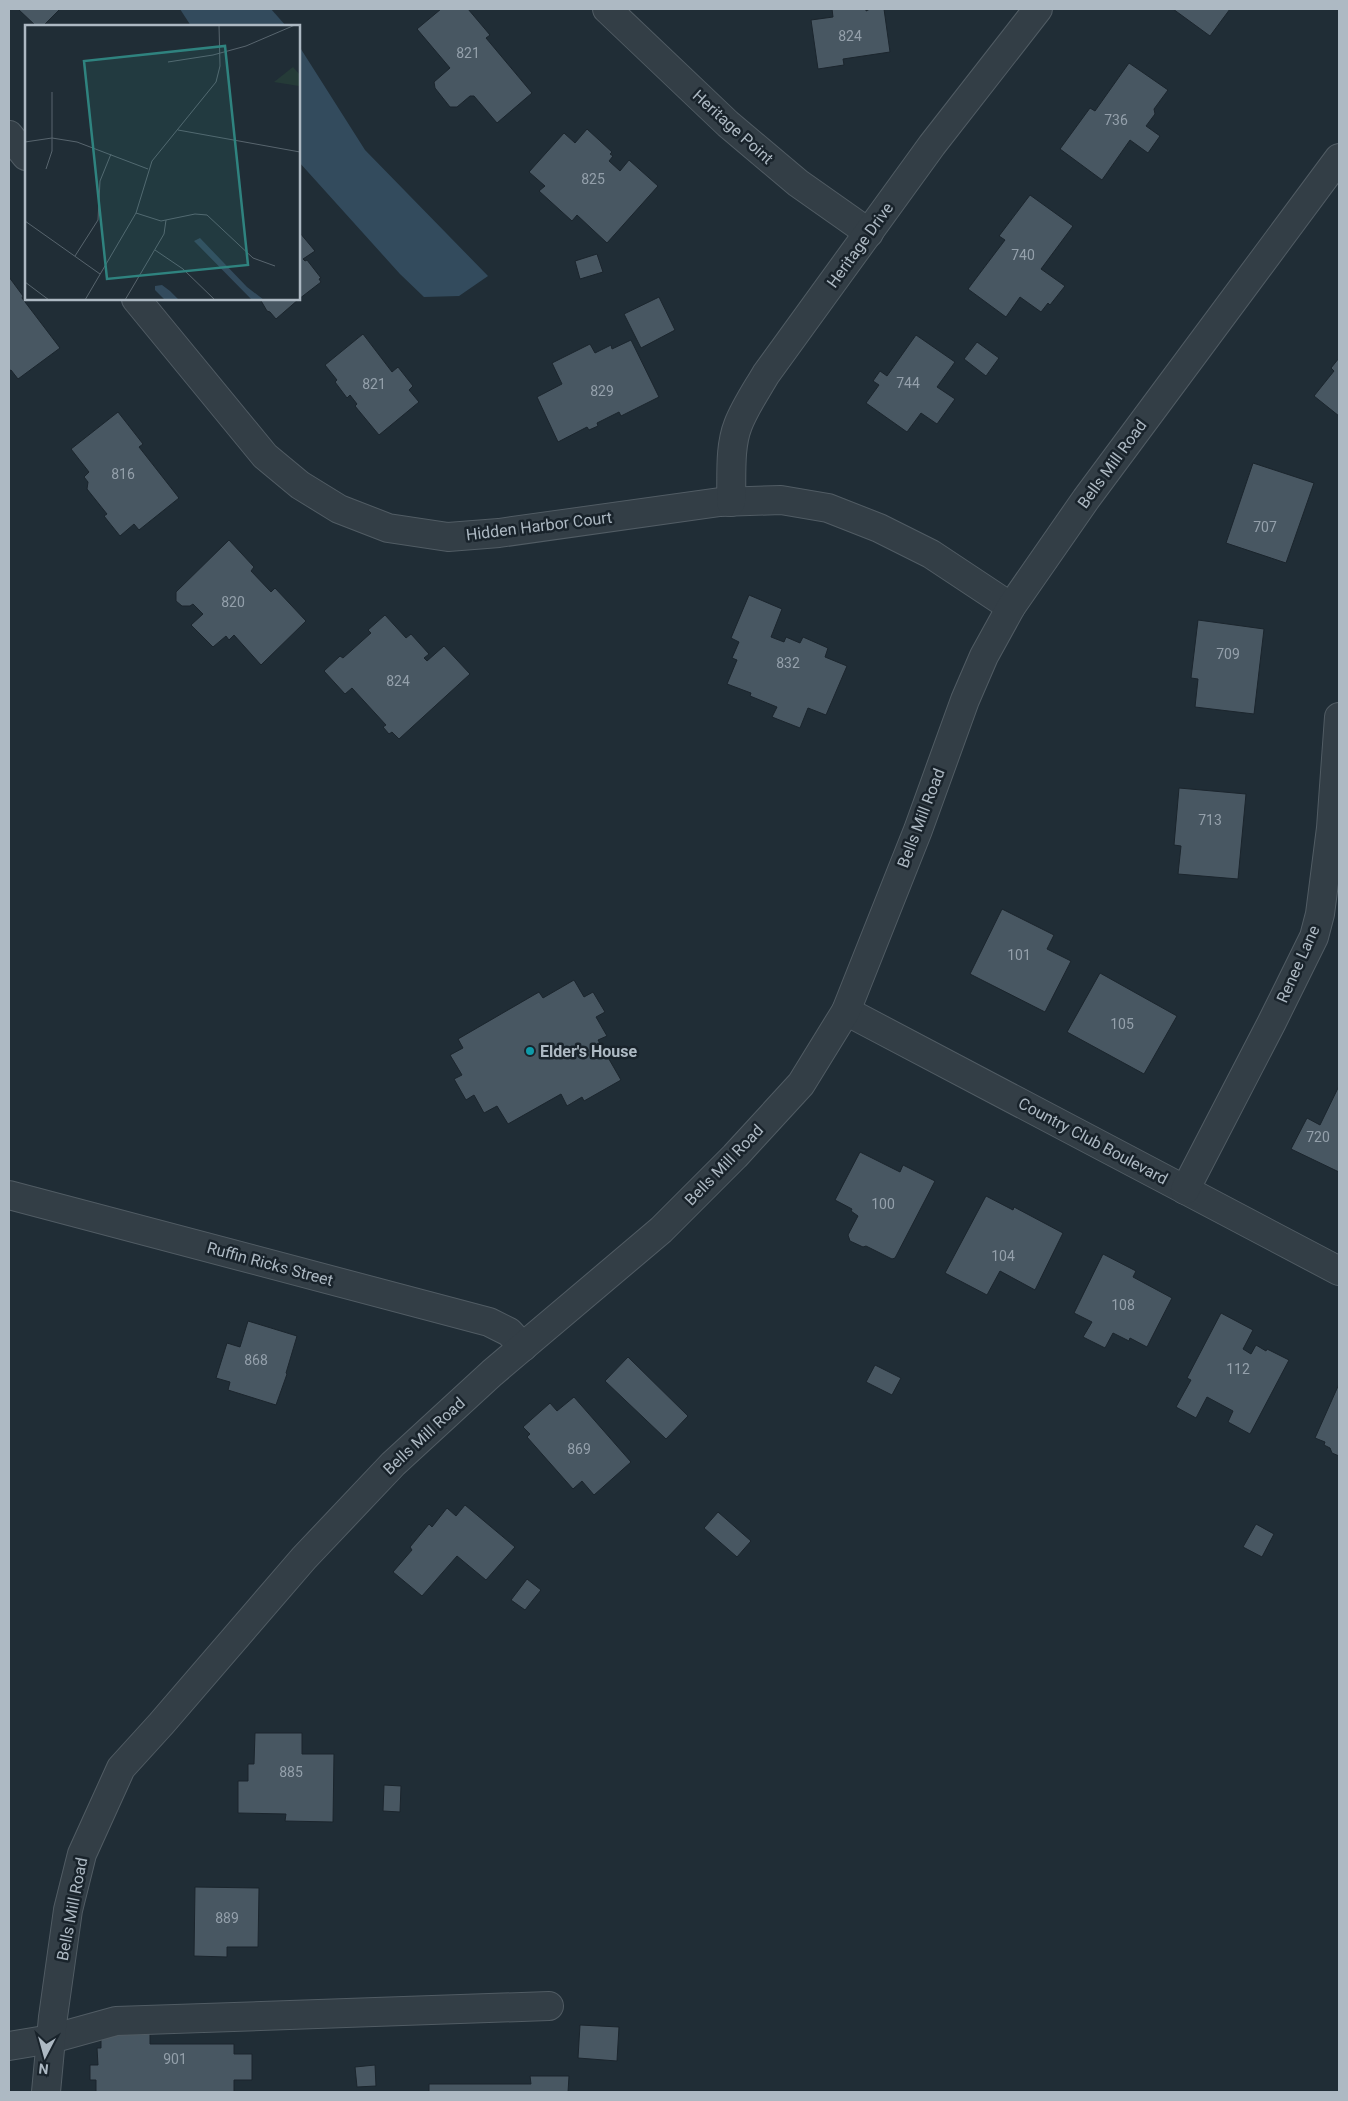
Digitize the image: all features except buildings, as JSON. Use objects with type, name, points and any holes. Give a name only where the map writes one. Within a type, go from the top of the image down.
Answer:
[{"type":"street","name":"Heritage Point","points":[[607,9],[728,124],[798,184],[869,233]]},
{"type":"street","name":"Heritage Drive","points":[[731,502],[733,444],[738,426],[747,406],[766,374],[932,145],[1038,9]]},
{"type":"street","points":[[9,135],[25,155]]},
{"type":"street","name":"Bells Mill Road","points":[[46,2092],[52,2017],[68,1910],[82,1854],[121,1768],[304,1558],[380,1478],[485,1379],[661,1230],[735,1156],[801,1084],[846,1011],[918,830],[965,700],[984,656],[1011,607],[1086,499],[1339,158]]},
{"type":"street","name":"Hidden Harbor Court","points":[[137,300],[265,456],[300,485],[339,509],[388,528],[448,536],[499,533],[731,502],[781,500],[828,508],[879,528],[931,554],[1011,607]]},
{"type":"street","name":"Renee Lane","points":[[1185,1190],[1314,937],[1320,914],[1331,828],[1339,718]]},
{"type":"street","name":"Country Club Boulevard","points":[[846,1011],[1339,1271]]},
{"type":"street","name":"Ruffin Ricks Street","points":[[9,1194],[489,1322],[509,1332],[523,1347]]},
{"type":"street","points":[[9,2046],[51,2039],[116,2021],[549,2006]]},
{"type":"water","points":[[180,9],[271,9],[285,25],[190,25]]},
{"type":"water","points":[[300,48],[365,150],[488,276],[459,296],[424,297],[400,274],[300,163]]},
{"type":"place","name":"Elder's House","points":[[530,1051]]}]
